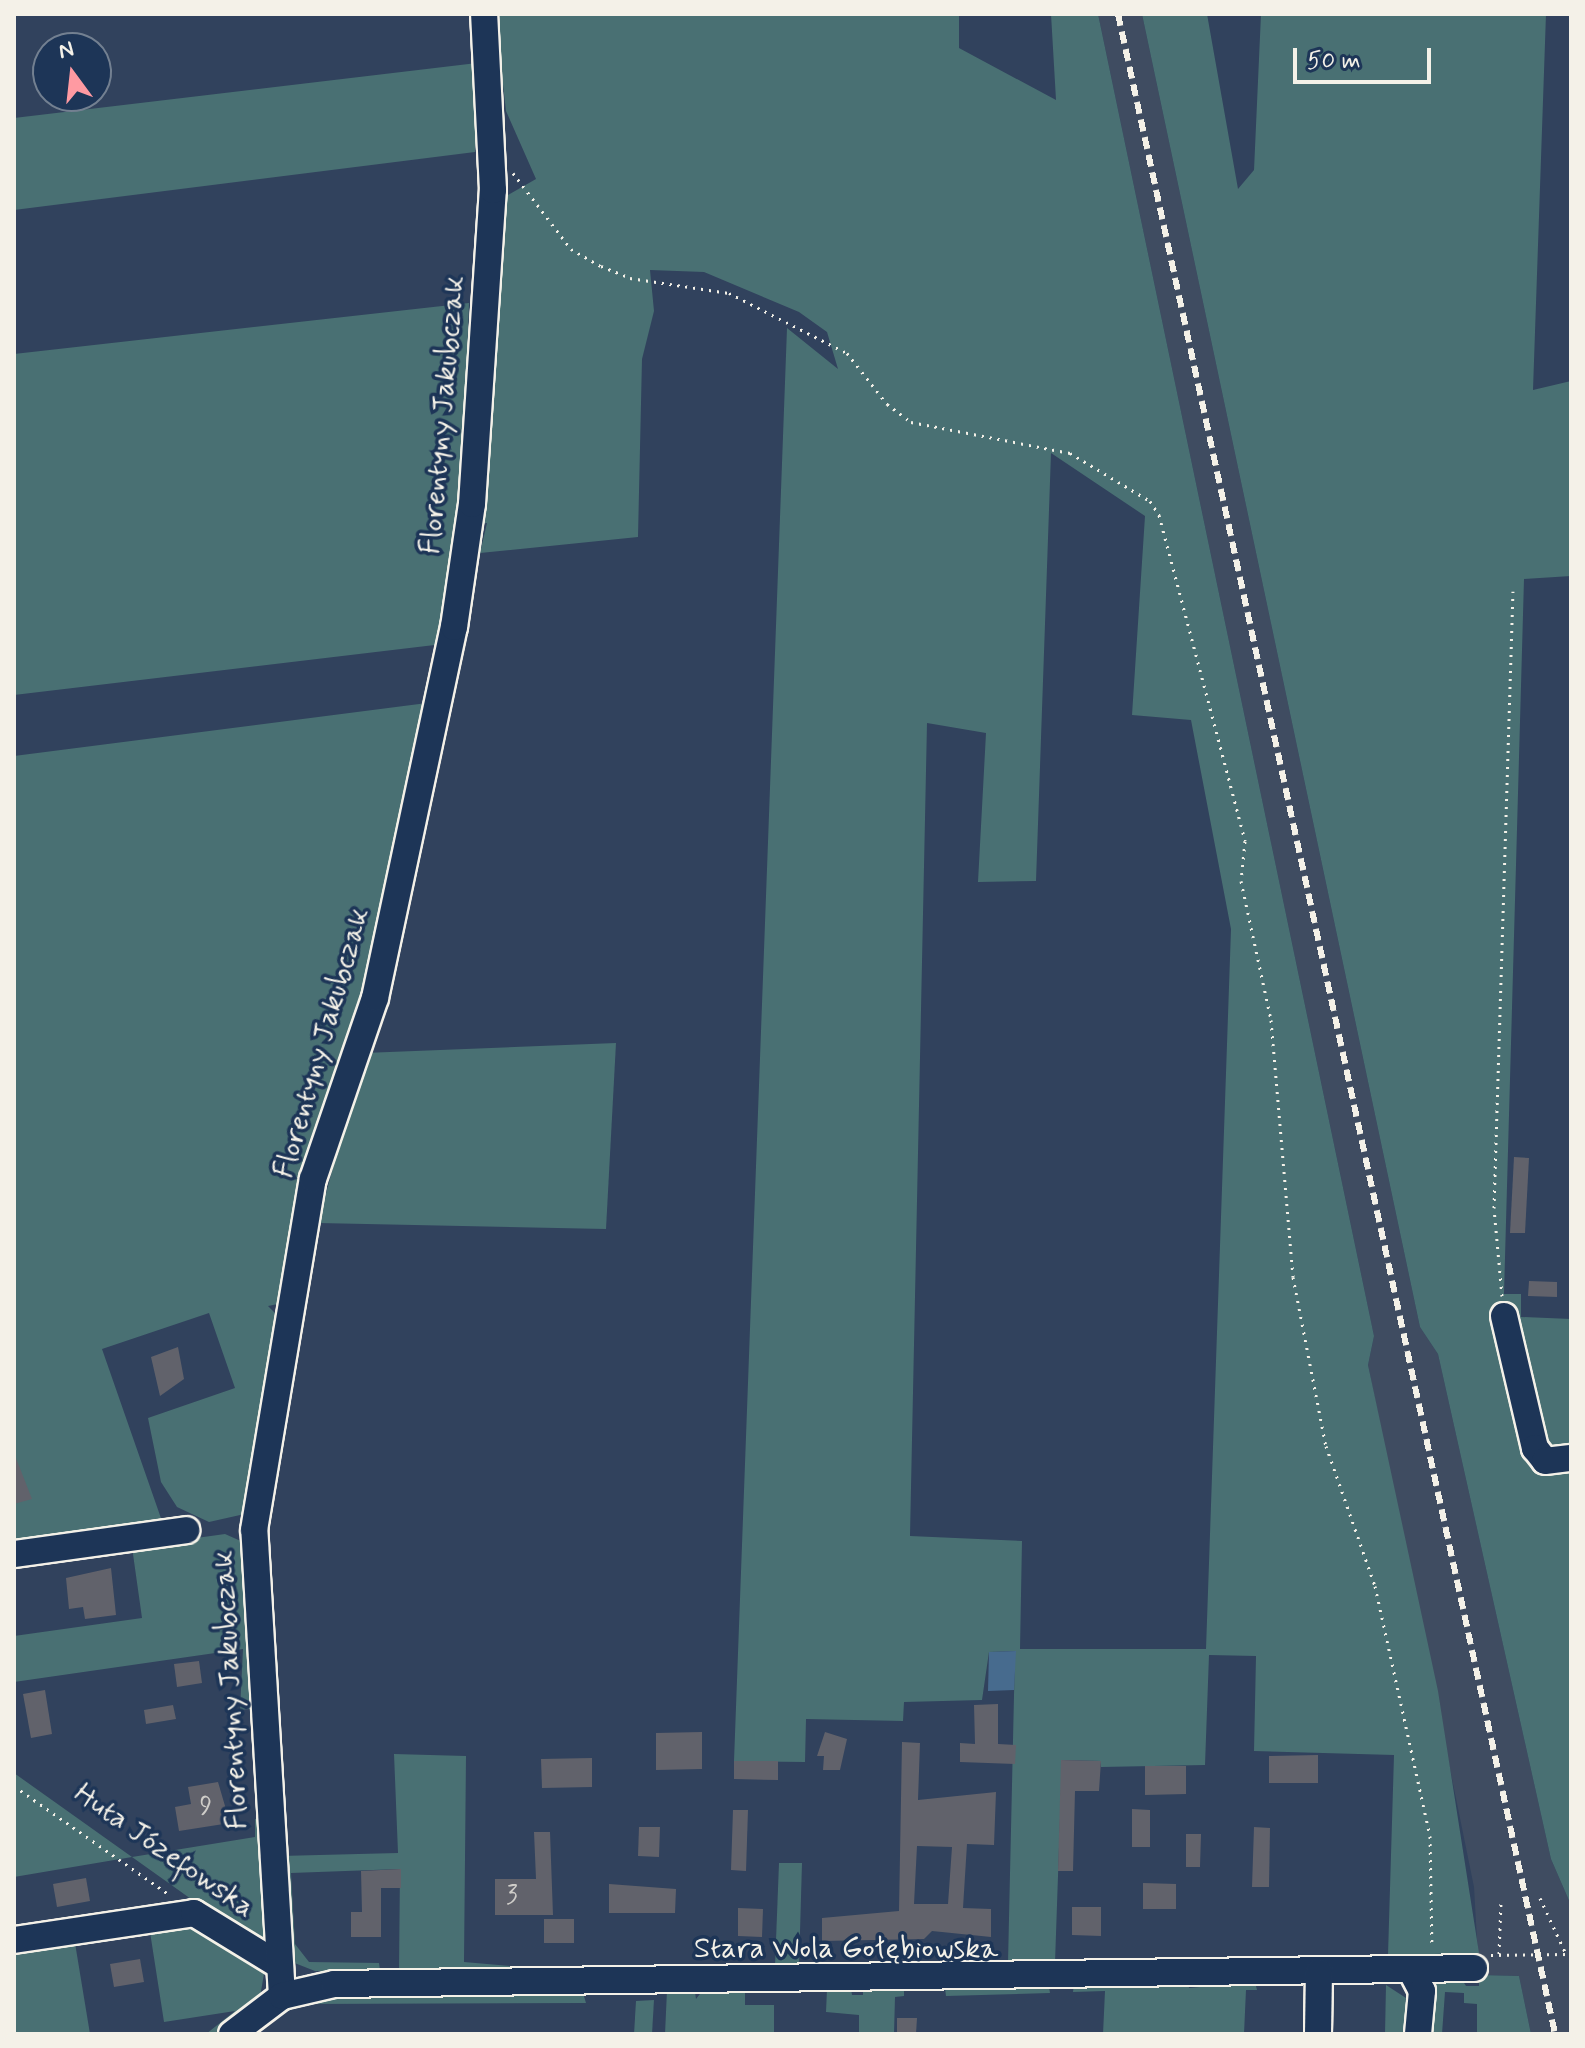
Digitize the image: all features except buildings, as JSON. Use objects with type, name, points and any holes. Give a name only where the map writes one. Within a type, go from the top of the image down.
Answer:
[{"type":"street","name":"Florentyny Jakubczak","points":[[282,1996],[254,1530],[313,1179],[375,998],[454,627],[472,504],[491,163],[484,14]]},
{"type":"street","points":[[1504,1316],[1535,1448],[1545,1461],[1571,1458]]},
{"type":"street","points":[[14,1554],[186,1530]]},
{"type":"street","name":"Huta Józefowska","points":[[194,1913],[279,1965]]},
{"type":"street","points":[[14,1940],[194,1913]]},
{"type":"street","name":"Stara Wola Gołębiowska","points":[[282,1996],[334,1984],[1319,1972],[1422,1966],[1474,1968]]},
{"type":"street","points":[[1418,2034],[1422,1966]]},
{"type":"street","points":[[1318,2034],[1319,1972]]},
{"type":"street","points":[[232,2034],[282,1996]]},
{"type":"path","points":[[491,163],[521,177],[571,249],[601,266],[630,278],[729,293],[847,353],[911,422],[1070,453],[1150,501],[1159,515],[1245,841],[1241,881],[1271,1020],[1293,1277],[1326,1446],[1375,1586],[1430,1836],[1422,1966]]},
{"type":"path","points":[[1504,1316],[1494,1208],[1513,591]]},
{"type":"path","name":"Huta Józefowska","points":[[14,1786],[194,1913]]},
{"type":"path","points":[[1540,1898],[1571,1954]]},
{"type":"path","points":[[1499,1954],[1501,1901]]},
{"type":"shaded area","points":[[1098,14],[1142,14],[1420,1327],[1438,1354],[1551,1859],[1571,1905],[1571,2034],[1531,2034],[1519,1976],[1479,1975],[1474,1887],[1368,1365],[1374,1336]]},
{"type":"green space","points":[[495,14],[959,14],[959,48],[1056,100],[1051,14],[1098,14],[1374,1336],[1368,1365],[1438,1691],[1479,1953],[1388,1955],[1394,1755],[1254,1751],[1256,1656],[1209,1655],[1205,1765],[1101,1767],[1101,1761],[1062,1760],[1055,1963],[1008,1963],[1015,1651],[989,1652],[982,1700],[904,1702],[903,1721],[806,1719],[805,1762],[734,1761],[787,328],[838,369],[827,332],[799,312],[704,272],[650,270],[654,311],[642,359],[638,537],[480,553],[487,523],[460,526],[443,644],[14,695],[14,354],[469,303],[463,468],[501,213],[508,195],[536,179],[506,111]],"holes":[[[1051,453],[1145,516],[1132,715],[1191,720],[1231,929],[1206,1649],[1020,1649],[1022,1541],[910,1536],[927,723],[986,733],[978,882],[1036,881]]]},
{"type":"green space","points":[[1142,14],[1207,14],[1238,189],[1254,170],[1261,14],[1546,14],[1533,390],[1571,381],[1571,576],[1524,579],[1504,1294],[1521,1294],[1521,1317],[1571,1319],[1571,1905],[1551,1859],[1438,1354],[1420,1327]]},
{"type":"green space","points":[[477,63],[475,152],[14,210],[14,118],[65,112],[112,112],[112,106]]},
{"type":"green space","points":[[427,703],[368,988],[283,1303],[268,1306],[281,1319],[249,1513],[209,1522],[177,1507],[161,1482],[148,1418],[235,1388],[209,1313],[102,1349],[163,1524],[14,1551],[14,756]]},
{"type":"green space","points":[[616,1043],[606,1229],[318,1223],[364,1053]]},
{"type":"green space","points":[[225,1534],[243,1542],[258,1708],[240,1710],[243,1649],[14,1682],[14,1636],[142,1618],[132,1547]]},
{"type":"green space","points":[[394,1754],[466,1756],[464,1962],[531,1968],[399,1970],[400,1869],[291,1873],[295,1944],[309,1962],[379,1963],[380,1970],[315,1971],[292,1962],[280,1856],[398,1853]]},
{"type":"green space","points":[[14,1773],[132,1857],[14,1877]]},
{"type":"green space","points":[[255,1819],[262,1819],[264,1951],[132,1857],[255,1837]]},
{"type":"green space","points":[[779,1863],[802,1863],[799,1966],[775,1966]]},
{"type":"green space","points":[[197,1925],[265,1968],[260,1997],[218,2034],[206,2034],[235,2011],[164,2022],[150,1932]]},
{"type":"green space","points":[[75,1943],[90,2034],[14,2034],[14,1954]]},
{"type":"green space","points":[[1459,1975],[1466,1986],[1479,1986],[1479,1975],[1519,1976],[1531,2034],[1477,2034],[1477,2004],[1464,2003],[1464,1993],[1445,1992],[1442,2034],[1429,2034],[1435,1984]]},
{"type":"green space","points":[[1188,1980],[1189,1988],[1255,1982],[1257,1990],[1246,1990],[1244,2034],[1103,2034],[1105,1991],[1073,1992],[1074,1984]]},
{"type":"green space","points":[[1386,1985],[1406,1998],[1404,2034],[1385,2034]]},
{"type":"green space","points":[[1049,1987],[1050,1993],[946,1996],[945,1988]]},
{"type":"green space","points":[[851,1988],[852,1995],[863,1995],[863,1988],[904,1988],[904,1996],[895,1997],[894,2034],[859,2034],[859,2015],[826,2012],[827,1989]]},
{"type":"green space","points":[[667,1990],[695,1992],[696,1999],[703,1990],[745,1990],[745,2005],[774,2005],[774,2034],[665,2034]]},
{"type":"green space","points":[[583,1993],[586,2003],[300,2004],[261,2027],[300,1996]]},
{"type":"green space","points":[[654,2000],[652,2034],[634,2034],[636,2001]]},
{"type":"water","points":[[1016,1651],[1014,1690],[988,1691],[989,1652]]},
{"type":"railway","points":[[1118,14],[1555,2034]]}]
